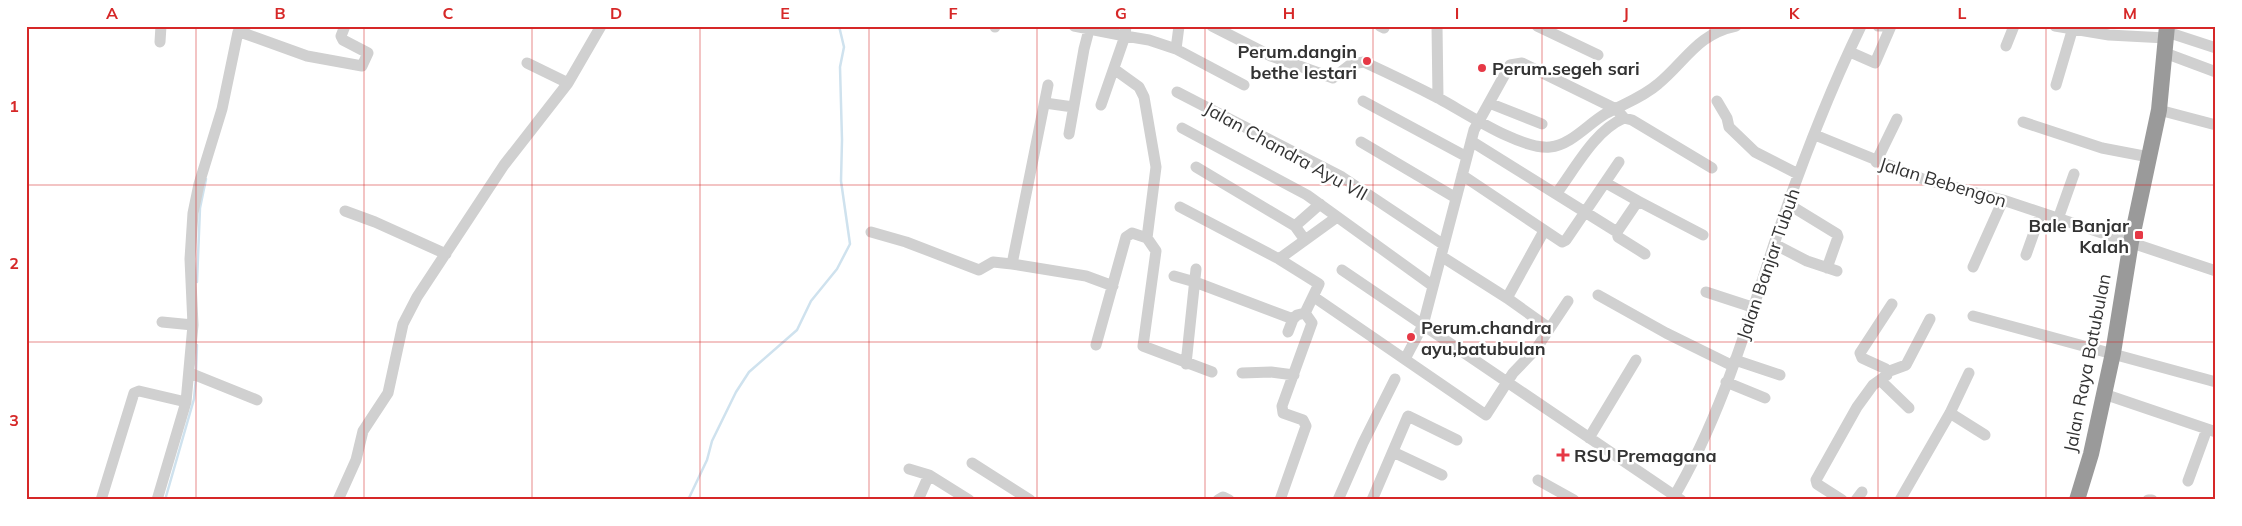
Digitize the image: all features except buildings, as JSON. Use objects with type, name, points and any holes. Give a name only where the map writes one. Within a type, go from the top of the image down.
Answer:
[{"type":"highway","name":"Jalan Raya Batubulan","points":[[2078,499],[2091,454],[2113,353],[2131,242],[2159,110],[2166,37]]},
{"type":"street","points":[[157,500],[186,402],[190,373],[193,324],[190,259],[193,213],[199,184],[222,109],[238,32],[244,30],[307,56],[362,66],[368,53],[342,40],[341,36],[345,26]]},
{"type":"street","points":[[338,500],[356,460],[363,431],[388,393],[401,332],[407,314],[509,158],[568,83],[601,26]]},
{"type":"street","points":[[1074,26],[1125,31],[1176,49],[1244,85]]},
{"type":"street","points":[[1176,49],[1179,26]]},
{"type":"street","points":[[1212,26],[1271,56],[1333,78],[1352,64],[1364,62],[1438,98],[1506,135],[1530,145],[1548,147],[1566,142],[1605,114],[1648,92],[1660,83],[1702,40],[1715,33],[1736,26]]},
{"type":"street","points":[[1437,26],[1438,98]]},
{"type":"street","points":[[1536,26],[1598,55]]},
{"type":"street","name":"Jalan Banjar Tubuh","points":[[1676,498],[1734,363],[1755,308],[1798,174],[1861,26]]},
{"type":"street","points":[[1850,52],[1875,63],[1890,26],[1878,26]]},
{"type":"street","points":[[2006,46],[2014,26]]},
{"type":"street","points":[[2055,26],[2136,38],[2166,37],[2216,48]]},
{"type":"street","points":[[159,27],[160,42]]},
{"type":"street","points":[[1069,134],[1090,28]]},
{"type":"street","points":[[2056,85],[2076,29]]},
{"type":"street","points":[[1101,105],[1125,31]]},
{"type":"street","points":[[2166,37],[2216,72]]},
{"type":"street","points":[[1405,359],[1423,325],[1478,120],[1506,70],[1514,62],[1522,63],[1616,109],[1624,118],[1632,120],[1712,168]]},
{"type":"street","points":[[527,63],[568,83]]},
{"type":"street","points":[[1114,69],[1139,88],[1144,96],[1156,167],[1147,238]]},
{"type":"street","points":[[1012,264],[1048,85]]},
{"type":"street","name":"Jalan Chandra Ayu VII","points":[[1177,92],[1342,178],[1549,328]]},
{"type":"street","points":[[1363,101],[1467,157]]},
{"type":"street","points":[[1717,101],[1727,118],[1729,127],[1755,152],[1798,174]]},
{"type":"street","points":[[1045,103],[1073,107]]},
{"type":"street","points":[[1489,103],[1542,124]]},
{"type":"street","points":[[2159,110],[2216,124]]},
{"type":"street","points":[[1556,194],[1586,152],[1604,133],[1624,118]]},
{"type":"street","points":[[1876,162],[1897,118]]},
{"type":"street","points":[[2023,122],[2102,148],[2149,157]]},
{"type":"street","points":[[1182,128],[1320,204],[1433,286]]},
{"type":"street","name":"Jalan Bebengon","points":[[1815,135],[1876,162],[1923,179],[2003,200],[2216,271]]},
{"type":"street","points":[[1471,141],[1617,232]]},
{"type":"street","points":[[1361,142],[1456,198]]},
{"type":"street","points":[[1462,175],[1544,231],[1565,242],[1619,162]]},
{"type":"street","points":[[1196,167],[1296,226],[1304,240]]},
{"type":"street","points":[[2058,219],[2074,174]]},
{"type":"street","points":[[1606,183],[1703,235]]},
{"type":"street","points":[[1973,267],[2003,200]]},
{"type":"street","points":[[1638,201],[1617,232],[1618,238],[1645,254]]},
{"type":"street","points":[[1296,226],[1320,204]]},
{"type":"street","points":[[1774,244],[1807,261],[1832,269],[1838,238],[1837,234],[1788,204]]},
{"type":"street","points":[[1180,207],[1280,259],[1320,284],[1305,313]]},
{"type":"street","points":[[345,211],[375,222],[446,254]]},
{"type":"street","points":[[2026,255],[2041,213]]},
{"type":"street","points":[[1280,259],[1337,217]]},
{"type":"street","points":[[1507,298],[1544,231]]},
{"type":"street","points":[[871,232],[906,242],[980,270],[994,262],[1012,264],[1086,276],[1113,286]]},
{"type":"street","points":[[1096,345],[1127,235],[1132,233],[1147,238],[1154,246],[1156,256],[1143,346],[1186,364],[1212,372]]},
{"type":"street","points":[[1186,364],[1196,269]]},
{"type":"street","points":[[1342,270],[1676,498]]},
{"type":"street","points":[[1174,276],[1293,319]]},
{"type":"street","points":[[1706,292],[1755,308]]},
{"type":"street","points":[[1598,294],[1674,336],[1734,363],[1780,375]]},
{"type":"street","points":[[1314,297],[1486,415],[1507,382],[1536,349],[1568,301]]},
{"type":"street","points":[[1892,304],[1860,354],[1862,358],[1874,362],[1909,408]]},
{"type":"street","points":[[1288,332],[1297,314],[1305,313]]},
{"type":"street","points":[[1280,500],[1306,426],[1303,420],[1287,415],[1282,409],[1312,323],[1305,313]]},
{"type":"street","points":[[1973,316],[2216,382]]},
{"type":"street","points":[[1842,500],[1816,482],[1857,407],[1874,385],[1884,376],[1906,365],[1930,320]]},
{"type":"street","points":[[162,322],[193,324]]},
{"type":"street","points":[[1589,438],[1636,360]]},
{"type":"street","points":[[1242,373],[1272,372],[1294,375]]},
{"type":"street","points":[[190,373],[257,400]]},
{"type":"street","points":[[1900,500],[1950,413],[1969,373]]},
{"type":"street","points":[[1338,500],[1363,443],[1395,379]]},
{"type":"street","points":[[1726,382],[1765,398]]},
{"type":"street","points":[[101,500],[134,393],[139,391],[186,402]]},
{"type":"street","points":[[2104,394],[2211,431],[2188,481]]},
{"type":"street","points":[[1950,413],[1985,436]]},
{"type":"street","points":[[1372,500],[1408,416],[1457,440]]},
{"type":"street","points":[[1393,452],[1442,475]]},
{"type":"street","points":[[972,462],[1030,500]]},
{"type":"street","points":[[909,469],[929,475],[966,499]]},
{"type":"street","points":[[918,500],[929,475]]},
{"type":"street","points":[[1538,480],[1574,500]]},
{"type":"street","points":[[1218,500],[1223,497],[1229,500]]},
{"type":"waterway","points":[[688,500],[707,460],[712,441],[736,392],[749,372],[797,330],[811,301],[837,269],[850,244],[841,181],[840,67],[844,47],[839,26]]},
{"type":"waterway","points":[[197,282],[200,208],[206,179]]},
{"type":"waterway","points":[[196,372],[197,345]]},
{"type":"waterway","points":[[165,500],[194,399],[196,378]]},
{"type":"place","name":"Perum.dangin bethe lestari","points":[[1367,61]]},
{"type":"place","name":"Perum.segeh sari","points":[[1482,68]]},
{"type":"place","name":"Bale Banjar Kalah","points":[[2139,235]]},
{"type":"place","name":"Perum.chandra ayu,batubulan","points":[[1411,337]]},
{"type":"place","name":"RSU Premagana","points":[[1563,455]]}]
